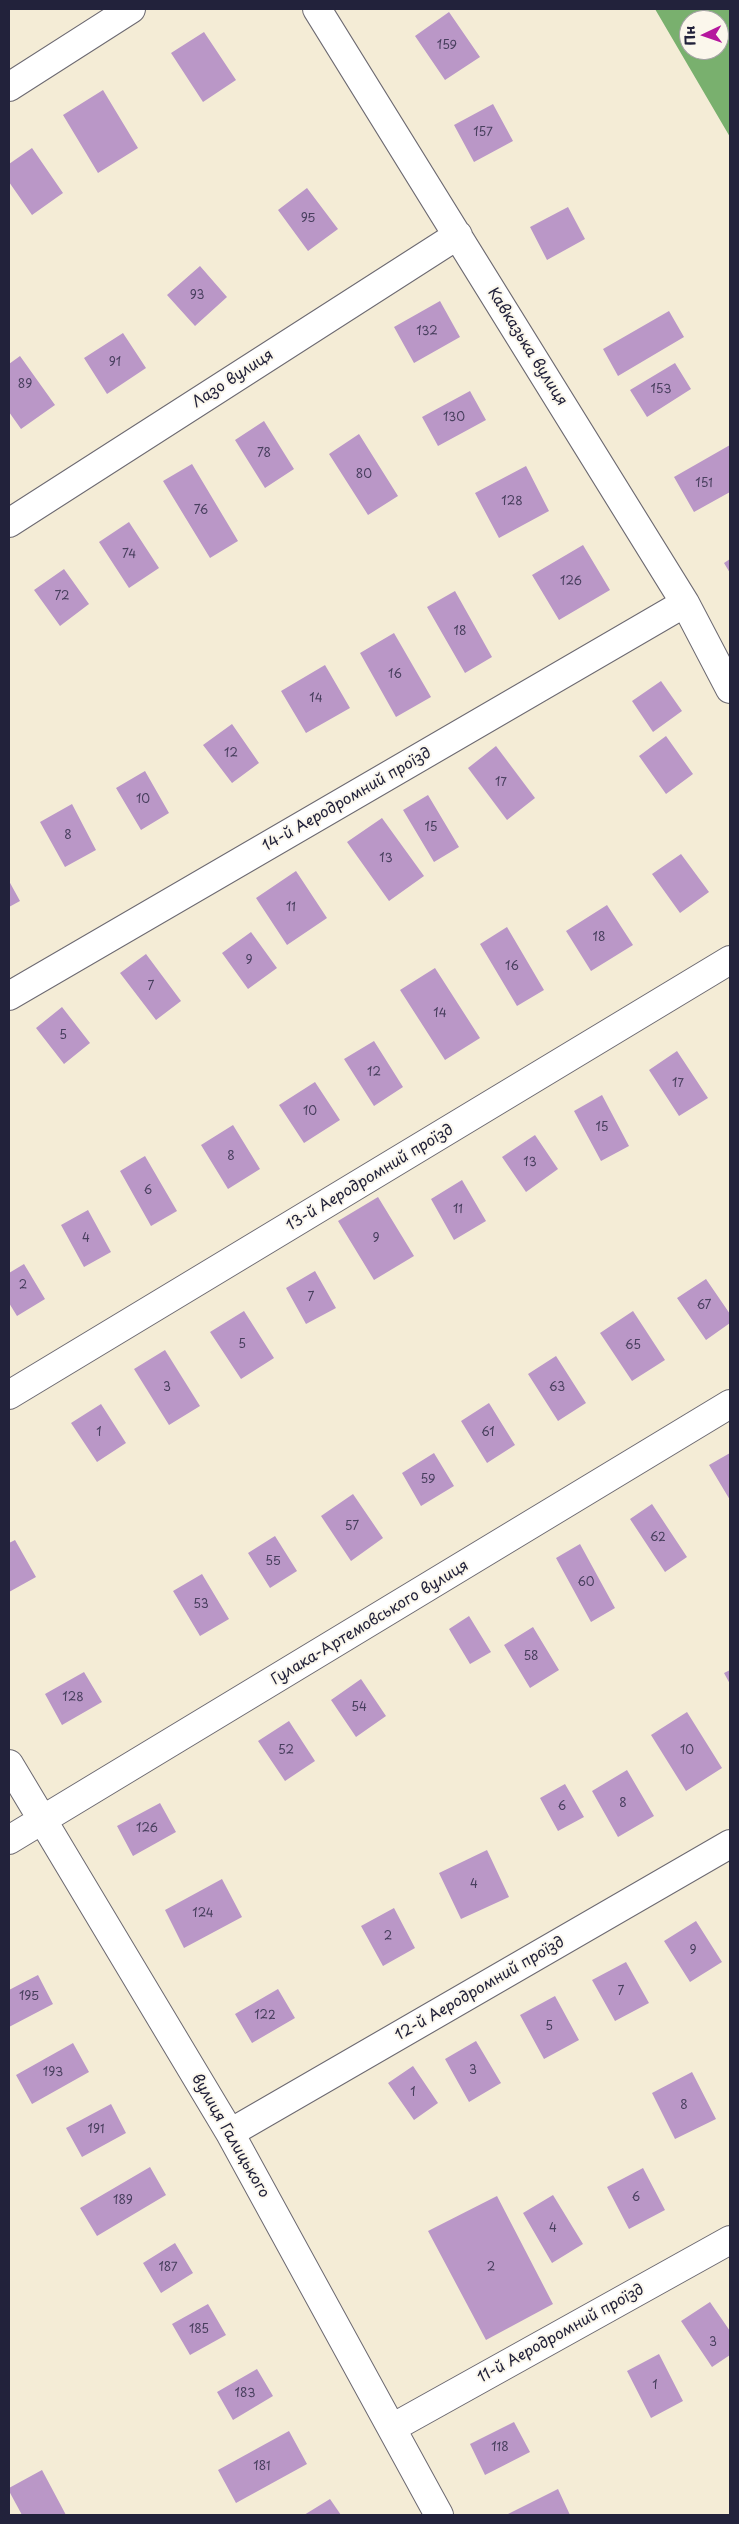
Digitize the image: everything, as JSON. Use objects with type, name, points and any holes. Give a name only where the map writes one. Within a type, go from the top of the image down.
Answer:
[{"type":"street","points":[[9,87],[131,9]]},
{"type":"street","name":"Кавказька вулиця","points":[[317,9],[458,234],[685,604],[730,689]]},
{"type":"street","name":"Лазо вулиця","points":[[9,523],[458,234]]},
{"type":"street","name":"14-й Аеродромний проїзд","points":[[9,996],[685,604]]},
{"type":"street","name":"13-й Аеродромний проїзд","points":[[9,1395],[730,960]]},
{"type":"street","name":"Гулака-Артемовського вулиця","points":[[9,1840],[730,1404]]},
{"type":"street","name":"вулиця Галицького","points":[[9,1764],[230,2133],[439,2515]]},
{"type":"street","name":"12-й Аеродромний проїзд","points":[[230,2133],[730,1844]]},
{"type":"street","name":"11-й Аеродромний проїзд","points":[[392,2428],[730,2240]]},
{"type":"green space","points":[[655,9],[730,9],[730,137],[685,60],[729,60],[729,10],[679,10],[679,50]]},
{"type":"building","points":[[449,12],[480,57],[445,80],[415,36]]},
{"type":"building","points":[[204,32],[236,80],[203,102],[171,53]]},
{"type":"building","points":[[103,90],[138,148],[98,173],[63,115]]},
{"type":"building","points":[[493,104],[513,141],[474,162],[454,125]]},
{"type":"building","points":[[32,148],[63,193],[32,215],[9,182],[9,164]]},
{"type":"building","points":[[307,188],[338,229],[308,251],[278,210]]},
{"type":"building","points":[[568,207],[585,239],[547,260],[530,227]]},
{"type":"building","points":[[200,266],[227,297],[195,326],[167,295]]},
{"type":"building","points":[[440,301],[460,337],[414,363],[394,327]]},
{"type":"building","points":[[669,311],[684,337],[618,376],[603,349]]},
{"type":"building","points":[[123,333],[146,368],[107,394],[84,358]]},
{"type":"building","points":[[20,356],[55,405],[21,429],[9,412],[9,364]]},
{"type":"building","points":[[675,363],[691,389],[647,417],[630,390]]},
{"type":"building","points":[[470,391],[486,420],[438,446],[422,417]]},
{"type":"building","points":[[264,421],[294,469],[265,488],[235,440]]},
{"type":"building","points":[[359,434],[398,496],[368,515],[329,454]]},
{"type":"building","points":[[730,445],[730,492],[694,512],[674,477]]},
{"type":"building","points":[[192,464],[238,541],[210,558],[163,481]]},
{"type":"building","points":[[526,466],[549,511],[499,538],[475,493]]},
{"type":"building","points":[[129,522],[159,568],[129,588],[99,542]]},
{"type":"building","points":[[583,545],[610,590],[559,620],[532,575]]},
{"type":"building","points":[[730,559],[730,573],[724,563]]},
{"type":"building","points":[[64,569],[89,604],[60,626],[34,590]]},
{"type":"building","points":[[455,591],[492,657],[465,673],[427,607]]},
{"type":"building","points":[[394,633],[431,697],[396,717],[360,653]]},
{"type":"building","points":[[325,665],[350,708],[306,733],[281,691]]},
{"type":"building","points":[[661,681],[682,711],[653,732],[632,701]]},
{"type":"building","points":[[232,724],[259,763],[232,783],[203,745]]},
{"type":"building","points":[[666,736],[693,774],[666,794],[639,756]]},
{"type":"building","points":[[496,746],[535,798],[507,820],[468,768]]},
{"type":"building","points":[[145,771],[169,813],[141,830],[116,788]]},
{"type":"building","points":[[428,795],[459,847],[434,862],[403,810]]},
{"type":"building","points":[[72,804],[96,850],[65,867],[40,822]]},
{"type":"building","points":[[382,818],[424,876],[389,901],[347,842]]},
{"type":"building","points":[[681,854],[709,892],[680,913],[652,874]]},
{"type":"building","points":[[296,871],[327,918],[287,945],[256,898]]},
{"type":"building","points":[[9,881],[20,901],[9,907]]},
{"type":"building","points":[[607,905],[633,945],[591,971],[566,931]]},
{"type":"building","points":[[507,927],[544,990],[517,1006],[480,944]]},
{"type":"building","points":[[251,932],[277,968],[248,989],[222,953]]},
{"type":"building","points":[[146,954],[181,1001],[156,1020],[120,973]]},
{"type":"building","points":[[435,968],[480,1038],[445,1060],[400,990]]},
{"type":"building","points":[[62,1007],[90,1043],[64,1064],[36,1028]]},
{"type":"building","points":[[374,1041],[403,1087],[374,1106],[344,1059]]},
{"type":"building","points":[[677,1051],[708,1098],[679,1116],[649,1070]]},
{"type":"building","points":[[315,1082],[340,1120],[304,1143],[279,1105]]},
{"type":"building","points":[[602,1095],[629,1146],[601,1161],[574,1111]]},
{"type":"building","points":[[233,1125],[260,1169],[228,1189],[201,1145]]},
{"type":"building","points":[[535,1135],[558,1169],[526,1192],[502,1157]]},
{"type":"building","points":[[145,1156],[177,1211],[151,1226],[120,1171]]},
{"type":"building","points":[[462,1180],[486,1221],[454,1240],[431,1199]]},
{"type":"building","points":[[378,1197],[414,1256],[374,1280],[338,1221]]},
{"type":"building","points":[[88,1210],[111,1252],[84,1267],[61,1225]]},
{"type":"building","points":[[24,1264],[45,1299],[17,1316],[9,1303],[9,1273]]},
{"type":"building","points":[[315,1271],[336,1308],[306,1324],[286,1288]]},
{"type":"building","points":[[706,1279],[730,1314],[730,1323],[706,1340],[677,1298]]},
{"type":"building","points":[[244,1311],[274,1358],[241,1379],[210,1332]]},
{"type":"building","points":[[633,1311],[665,1360],[632,1381],[600,1333]]},
{"type":"building","points":[[165,1350],[200,1406],[169,1425],[134,1369]]},
{"type":"building","points":[[556,1356],[586,1403],[558,1421],[528,1374]]},
{"type":"building","points":[[489,1403],[515,1445],[487,1463],[461,1421]]},
{"type":"building","points":[[101,1404],[126,1443],[97,1462],[71,1423]]},
{"type":"building","points":[[434,1453],[454,1486],[421,1506],[402,1473]]},
{"type":"building","points":[[730,1453],[730,1500],[709,1465]]},
{"type":"building","points":[[353,1494],[383,1538],[351,1561],[321,1516]]},
{"type":"building","points":[[652,1504],[687,1557],[665,1572],[630,1519]]},
{"type":"building","points":[[275,1536],[297,1571],[270,1588],[248,1553]]},
{"type":"building","points":[[15,1540],[36,1577],[9,1592],[9,1543]]},
{"type":"building","points":[[580,1544],[615,1608],[591,1622],[556,1558]]},
{"type":"building","points":[[202,1574],[229,1619],[200,1636],[173,1591]]},
{"type":"building","points":[[469,1616],[491,1652],[470,1664],[449,1629]]},
{"type":"building","points":[[533,1627],[559,1670],[530,1688],[504,1645]]},
{"type":"building","points":[[730,1670],[730,1684],[724,1673]]},
{"type":"building","points":[[84,1672],[102,1702],[62,1725],[45,1694]]},
{"type":"building","points":[[361,1679],[386,1716],[356,1737],[331,1700]]},
{"type":"building","points":[[687,1712],[722,1768],[686,1791],[651,1735]]},
{"type":"building","points":[[289,1721],[315,1761],[285,1781],[258,1741]]},
{"type":"building","points":[[627,1770],[654,1816],[618,1837],[592,1791]]},
{"type":"building","points":[[565,1784],[584,1817],[558,1831],[540,1798]]},
{"type":"building","points":[[160,1803],[176,1832],[133,1856],[117,1826]]},
{"type":"building","points":[[487,1850],[509,1897],[461,1919],[439,1873]]},
{"type":"building","points":[[222,1879],[242,1917],[184,1948],[165,1910]]},
{"type":"building","points":[[394,1908],[415,1948],[383,1966],[361,1926]]},
{"type":"building","points":[[696,1921],[722,1962],[690,1982],[664,1941]]},
{"type":"building","points":[[626,1962],[649,2003],[615,2021],[592,1980]]},
{"type":"building","points":[[38,1975],[53,2004],[9,2027],[9,1990]]},
{"type":"building","points":[[278,1989],[295,2018],[252,2043],[235,2014]]},
{"type":"building","points":[[555,1996],[579,2040],[544,2059],[520,2015]]},
{"type":"building","points":[[476,2041],[501,2083],[469,2102],[445,2059]]},
{"type":"building","points":[[73,2043],[89,2072],[32,2104],[16,2075]]},
{"type":"building","points":[[413,2066],[438,2103],[414,2120],[388,2083]]},
{"type":"building","points":[[692,2072],[716,2119],[675,2139],[652,2093]]},
{"type":"building","points":[[111,2104],[126,2133],[82,2157],[66,2128]]},
{"type":"building","points":[[150,2167],[166,2195],[97,2236],[80,2208]]},
{"type":"building","points":[[643,2168],[665,2210],[629,2229],[607,2187]]},
{"type":"building","points":[[553,2195],[583,2244],[552,2263],[523,2213]]},
{"type":"building","points":[[497,2196],[553,2304],[486,2340],[428,2231]]},
{"type":"building","points":[[175,2243],[193,2273],[161,2293],[143,2263]]},
{"type":"building","points":[[710,2302],[730,2331],[730,2355],[712,2367],[681,2321]]},
{"type":"building","points":[[208,2304],[226,2335],[190,2355],[172,2324]]},
{"type":"building","points":[[659,2354],[683,2401],[651,2418],[627,2371]]},
{"type":"building","points":[[257,2369],[273,2396],[233,2420],[217,2392]]},
{"type":"building","points":[[514,2422],[530,2452],[485,2475],[470,2444]]},
{"type":"building","points":[[289,2431],[307,2464],[236,2503],[218,2470]]},
{"type":"building","points":[[42,2470],[66,2515],[22,2515],[9,2491],[9,2488]]},
{"type":"building","points":[[558,2489],[570,2515],[508,2514]]},
{"type":"building","points":[[330,2499],[341,2515],[304,2515]]}]
